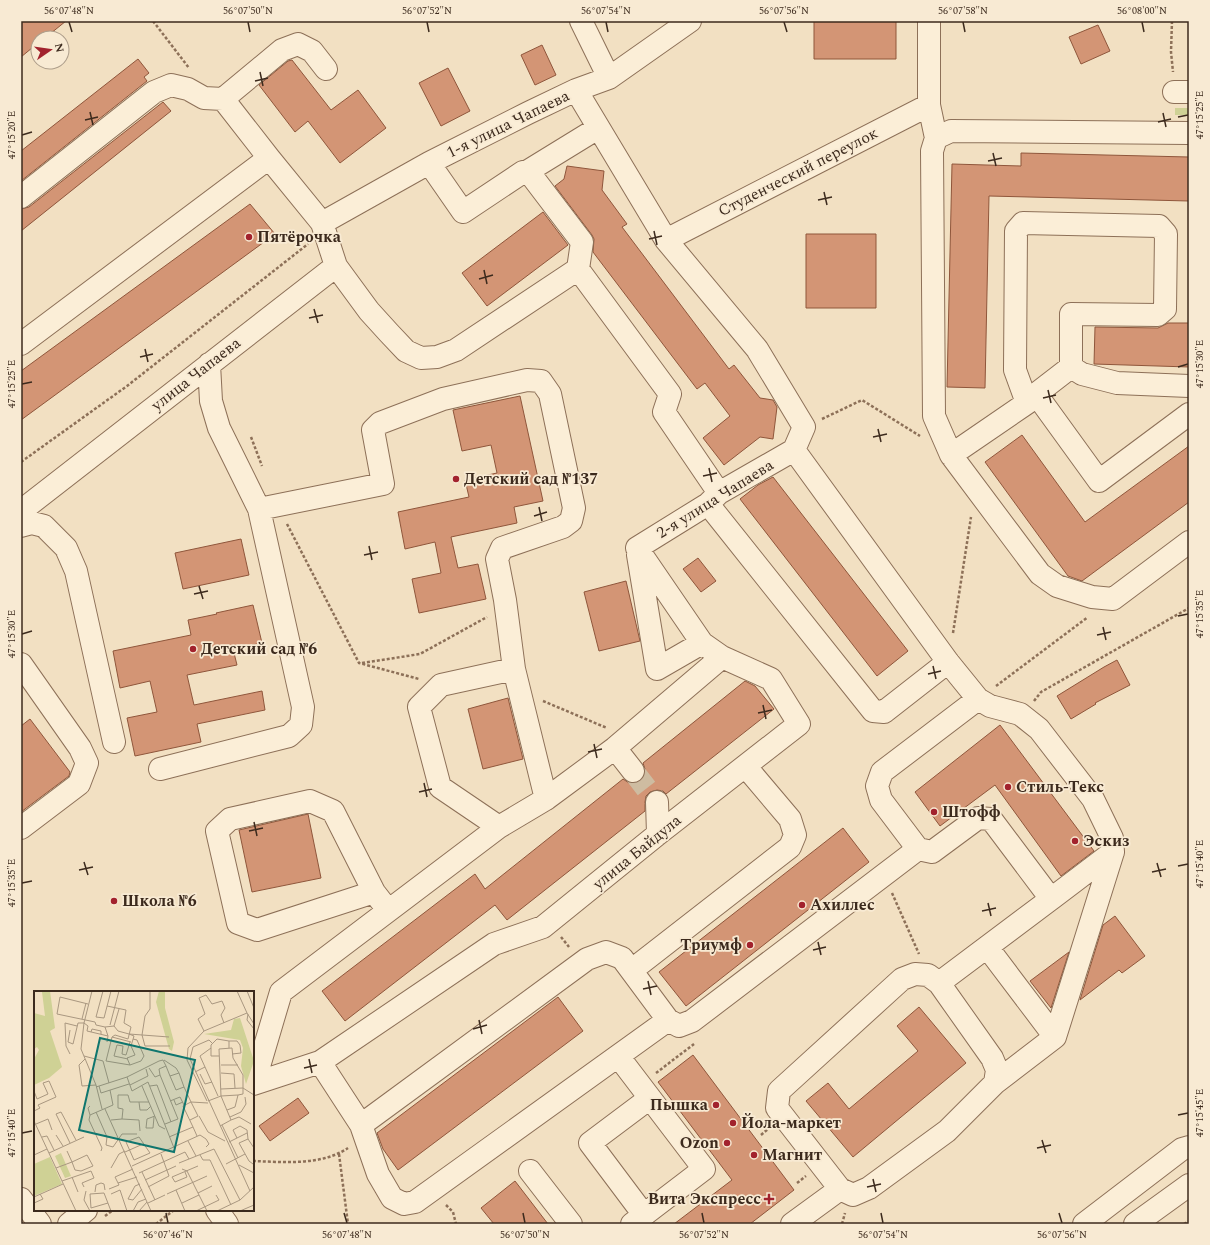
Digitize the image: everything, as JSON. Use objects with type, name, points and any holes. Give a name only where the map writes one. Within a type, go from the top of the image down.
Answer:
[{"type":"street","points":[[581,21],[609,78]]},
{"type":"street","name":"1-я улица Чапаева","points":[[323,227],[429,163],[576,90],[609,78],[690,21]]},
{"type":"street","points":[[929,21],[929,105],[936,138],[932,151],[934,416],[951,455],[1040,574],[1057,586],[1092,596],[1113,599],[1189,542]]},
{"type":"street","points":[[21,197],[154,92],[171,85],[188,89],[204,98],[223,99],[282,50],[298,44],[312,51],[326,69]]},
{"type":"street","points":[[576,90],[666,240],[757,349],[804,427],[794,450],[948,662],[978,699],[990,706],[1020,714],[1039,729],[1093,800],[1112,838],[1113,852],[1055,1037],[995,1082],[947,1131],[869,1188],[853,1195],[840,1190],[777,1108],[779,1091],[902,979],[915,974],[934,979],[992,1058],[997,1070],[995,1082]]},
{"type":"street","points":[[223,99],[323,227],[336,266],[369,311],[406,351],[421,358],[437,357],[456,350],[578,269]]},
{"type":"street","name":"Студенческий переулок","points":[[666,240],[929,105]]},
{"type":"street","points":[[429,163],[463,212],[523,172],[528,171],[598,128]]},
{"type":"street","points":[[936,138],[951,131],[1189,133]]},
{"type":"street","points":[[21,344],[269,158]]},
{"type":"street","points":[[528,171],[582,242],[578,269],[670,394],[664,412],[713,498],[873,711],[884,712],[948,662]]},
{"type":"street","points":[[1071,367],[1071,314],[1158,315],[1165,309],[1166,234],[1159,226],[1023,223],[1016,231],[1015,370],[1031,398],[1098,481],[1189,414]]},
{"type":"street","name":"улица Чапаева","points":[[21,511],[336,266]]},
{"type":"street","points":[[160,769],[289,736],[301,725],[303,707],[268,507],[219,428],[211,401],[209,364]]},
{"type":"street","points":[[951,455],[1031,398],[1071,367]]},
{"type":"street","points":[[1071,367],[1082,374],[1117,384],[1189,386]]},
{"type":"street","points":[[268,507],[383,484],[373,430],[380,423],[443,399],[526,380],[541,381],[550,394],[574,508],[571,521],[563,527],[502,548],[497,559],[514,669],[546,799]]},
{"type":"street","name":"2-я улица Чапаева","points":[[637,548],[713,498],[794,450]]},
{"type":"street","points":[[21,526],[32,523],[44,526],[66,548],[76,571],[114,742]]},
{"type":"street","points":[[637,548],[657,669],[702,643]]},
{"type":"street","name":"улица Байдула","points":[[255,1072],[320,1062],[494,944],[543,927],[658,834],[746,767],[799,724],[772,678],[722,656],[702,643],[637,548]]},
{"type":"street","points":[[255,1072],[281,992],[498,827],[546,799],[617,746],[722,656]]},
{"type":"street","points":[[21,664],[80,748],[87,764],[79,784],[21,828]]},
{"type":"street","points":[[498,827],[440,787],[419,708],[441,685],[514,669]]},
{"type":"street","points":[[978,699],[882,772],[877,786],[881,800],[918,849],[932,852],[978,818],[991,819],[1051,899]]},
{"type":"street","points":[[617,746],[633,771]]},
{"type":"street","points":[[632,970],[790,847],[795,835],[790,819],[746,767]]},
{"type":"street","points":[[374,892],[257,930],[238,923],[217,831],[230,818],[310,802],[333,811],[374,892],[388,910]]},
{"type":"street","points":[[657,802],[658,834]]},
{"type":"street","points":[[361,1125],[588,959],[606,952],[622,958],[668,1020],[680,1026],[692,1022],[918,849]]},
{"type":"street","points":[[934,979],[987,947],[1113,852]]},
{"type":"street","points":[[987,947],[1055,1037]]},
{"type":"street","points":[[320,1062],[361,1125],[378,1174],[392,1198],[404,1204],[415,1202],[668,1020]]},
{"type":"street","points":[[618,1056],[650,1098],[704,1169],[638,1219],[590,1143],[650,1098]]},
{"type":"street","points":[[1084,1224],[1182,1150],[1189,1147]]},
{"type":"street","points":[[530,1171],[571,1224]]},
{"type":"street","points":[[1135,1224],[1189,1185]]},
{"type":"street","points":[[792,1224],[840,1190]]},
{"type":"street","points":[[21,1199],[40,1224]]},
{"type":"street","points":[[69,1224],[85,1211]]},
{"type":"street","points":[[218,1211],[227,1224]]},
{"type":"path","points":[[153,21],[190,69]]},
{"type":"path","points":[[1172,21],[1171,52],[1182,92]]},
{"type":"path","points":[[21,462],[127,386],[323,227]]},
{"type":"path","points":[[804,427],[862,400],[926,439]]},
{"type":"path","points":[[948,662],[976,487]]},
{"type":"path","points":[[268,507],[359,663],[441,685]]},
{"type":"path","points":[[978,699],[1113,599]]},
{"type":"path","points":[[359,663],[420,654],[505,607]]},
{"type":"path","points":[[1020,714],[1041,692],[1189,608]]},
{"type":"path","points":[[519,691],[608,729],[617,746]]},
{"type":"path","points":[[884,875],[934,979]]},
{"type":"path","points":[[655,1073],[694,1044]]},
{"type":"path","points":[[254,1161],[283,1162],[320,1160],[339,1154],[350,1147],[361,1125]]},
{"type":"path","points":[[339,1154],[348,1224]]},
{"type":"path","points":[[156,1224],[173,1211]]},
{"type":"path","points":[[1184,1224],[1189,1220]]},
{"type":"green space","points":[[1175,108],[1189,108],[1189,115],[1175,115]]},
{"type":"building","points":[[21,21],[66,21],[55,30],[30,30],[30,50],[21,57]]},
{"type":"building","points":[[814,21],[896,21],[896,59],[814,59]]},
{"type":"building","points":[[1098,25],[1110,51],[1081,64],[1069,37]]},
{"type":"building","points":[[542,45],[556,75],[535,85],[521,55]]},
{"type":"building","points":[[138,59],[149,73],[144,77],[147,81],[21,181],[21,151]]},
{"type":"building","points":[[292,60],[331,110],[358,90],[386,128],[340,163],[308,121],[295,132],[259,85],[288,61]]},
{"type":"building","points":[[448,68],[470,111],[441,126],[419,83]]},
{"type":"building","points":[[163,102],[171,111],[21,231],[21,209],[29,207]]},
{"type":"building","points":[[1021,153],[1189,157],[1189,201],[989,196],[985,388],[947,387],[952,164],[1021,166]]},
{"type":"building","points":[[567,166],[604,171],[602,190],[627,224],[622,227],[729,369],[734,365],[760,398],[773,400],[777,407],[773,439],[760,437],[724,465],[703,438],[730,416],[705,383],[697,389],[593,252],[594,239],[592,235],[555,186],[564,179]]},
{"type":"building","points":[[250,204],[275,234],[21,420],[21,371]]},
{"type":"building","points":[[543,212],[568,245],[487,306],[462,273]]},
{"type":"building","points":[[806,234],[876,234],[876,308],[806,308]]},
{"type":"building","points":[[1168,323],[1189,323],[1189,367],[1094,364],[1095,327],[1158,328]]},
{"type":"building","points":[[520,396],[543,501],[514,507],[517,523],[451,537],[458,568],[478,564],[486,599],[419,613],[412,579],[441,573],[435,542],[405,549],[398,512],[469,497],[465,480],[497,473],[491,445],[462,451],[453,410]]},
{"type":"building","points":[[1022,435],[1085,522],[1189,446],[1189,502],[1082,581],[1068,576],[985,462]]},
{"type":"building","points":[[773,477],[908,651],[877,676],[740,499],[758,485]]},
{"type":"building","points":[[241,539],[249,575],[183,589],[175,553]]},
{"type":"building","points":[[698,558],[716,581],[701,592],[683,569]]},
{"type":"building","points":[[626,581],[640,641],[599,651],[584,592]]},
{"type":"building","points":[[253,605],[262,643],[233,649],[237,665],[187,675],[194,705],[262,691],[265,710],[197,724],[201,742],[135,756],[127,718],[157,712],[150,681],[120,688],[113,651],[191,635],[188,620]]},
{"type":"building","points":[[1117,660],[1130,685],[1095,703],[1096,704],[1071,719],[1057,696]]},
{"type":"building","points":[[745,681],[755,686],[774,709],[666,794],[663,791],[657,790],[650,792],[646,796],[645,811],[507,920],[495,905],[345,1021],[322,991],[475,874],[485,889],[623,779],[629,783],[640,781],[645,775],[643,763]]},
{"type":"building","points":[[508,698],[523,759],[483,769],[468,709]]},
{"type":"building","points":[[30,719],[70,772],[69,776],[21,812],[21,726]]},
{"type":"building","points":[[1000,725],[1094,851],[1061,876],[995,785],[940,826],[915,792]]},
{"type":"building","points":[[308,814],[321,878],[252,892],[239,830]]},
{"type":"building","points":[[843,828],[869,862],[686,1006],[659,972]]},
{"type":"building","points":[[1115,916],[1145,956],[1122,973],[1119,970],[1080,1000],[1103,925]]},
{"type":"building","points":[[1069,952],[1051,1008],[1030,981]]},
{"type":"building","points":[[558,997],[583,1031],[398,1170],[383,1149],[377,1133]]},
{"type":"building","points":[[919,1007],[966,1063],[853,1157],[806,1101],[828,1083],[849,1109],[918,1051],[897,1026]]},
{"type":"building","points":[[693,1055],[794,1190],[750,1224],[674,1224],[732,1180],[658,1082]]},
{"type":"building","points":[[298,1098],[309,1113],[270,1141],[259,1126]]},
{"type":"building","points":[[515,1181],[548,1224],[494,1224],[481,1208]]},
{"type":"tunnel","points":[[633,771],[657,802]]},
{"type":"place","name":"Пятёрочка","points":[[249,237]]},
{"type":"place","name":"Детский сад №137","points":[[456,479]]},
{"type":"place","name":"Детский сад №6","points":[[193,649]]},
{"type":"place","name":"Стиль-Текс","points":[[1008,787]]},
{"type":"place","name":"Штофф","points":[[934,812]]},
{"type":"place","name":"Эскиз","points":[[1075,841]]},
{"type":"place","name":"Школа №6","points":[[114,901]]},
{"type":"place","name":"Ахиллес","points":[[802,905]]},
{"type":"place","name":"Триумф","points":[[750,945]]},
{"type":"place","name":"Пышка","points":[[716,1105]]},
{"type":"place","name":"Йола-маркет","points":[[733,1123]]},
{"type":"place","name":"Ozon","points":[[727,1143]]},
{"type":"place","name":"Магнит","points":[[754,1155]]},
{"type":"place","name":"Вита Экспресс","points":[[769,1199]]}]
